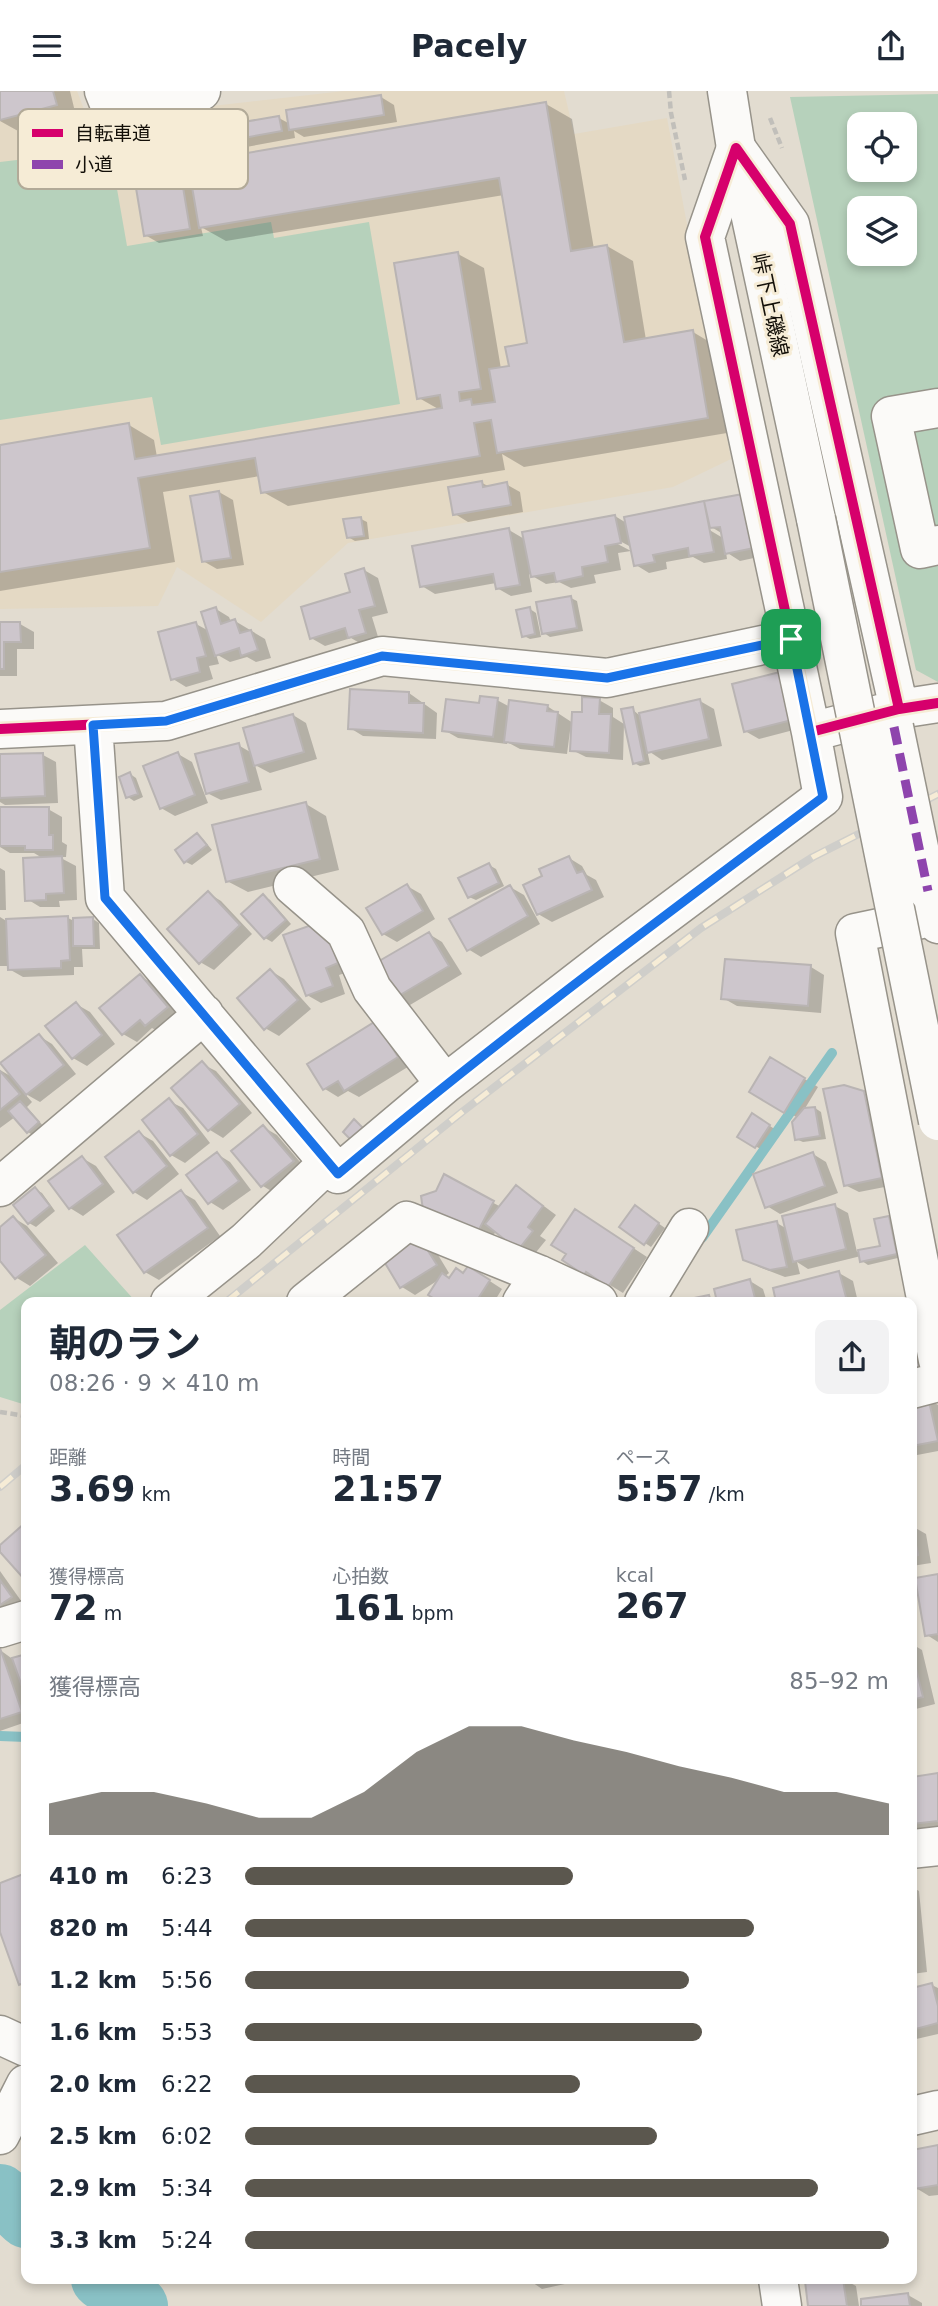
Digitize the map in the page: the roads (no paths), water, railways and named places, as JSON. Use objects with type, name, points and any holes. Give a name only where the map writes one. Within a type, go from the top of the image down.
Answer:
[{"type":"street","points":[[104,91],[108,101],[201,91]]},
{"type":"street","name":"峠下上磯線","points":[[727,91],[736,148],[817,519],[938,1122]]},
{"type":"street","points":[[176,1297],[333,1169],[823,797],[705,237],[736,148]]},
{"type":"street","points":[[736,148],[790,224],[935,912],[855,933],[938,1360]]},
{"type":"street","points":[[938,408],[891,416],[920,549],[938,545]]},
{"type":"street","points":[[0,729],[166,721],[382,656],[607,678],[791,639]]},
{"type":"street","points":[[811,731],[896,718],[938,703]]},
{"type":"street","points":[[93,725],[105,898],[333,1169]]},
{"type":"street","points":[[293,886],[346,932],[372,989],[445,1084]]},
{"type":"street","points":[[0,1187],[204,1014]]},
{"type":"street","points":[[312,1297],[407,1221],[531,1289],[572,1297]]},
{"type":"street","points":[[647,1297],[689,1228]]},
{"type":"street","points":[[917,1388],[938,1382]]},
{"type":"street","points":[[0,1628],[21,1622]]},
{"type":"street","points":[[917,1848],[938,1846]]},
{"type":"street","points":[[0,2035],[21,2045]]},
{"type":"street","points":[[0,2135],[21,2095]]},
{"type":"street","points":[[917,2115],[938,2110]]},
{"type":"street","points":[[779,2284],[782,2306]]},
{"type":"waterway","points":[[702,1238],[832,1053]]},
{"type":"waterway","points":[[0,1736],[21,1737]]},
{"type":"waterway","points":[[0,2194],[21,2213]]},
{"type":"waterway","points":[[108,2284],[138,2306]]},
{"type":"railway","points":[[232,1297],[462,1112],[701,928],[813,857],[938,794]]},
{"type":"railway","points":[[0,1487],[21,1469]]}]
